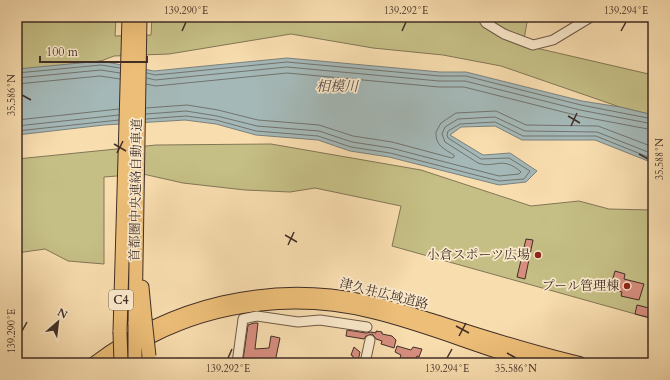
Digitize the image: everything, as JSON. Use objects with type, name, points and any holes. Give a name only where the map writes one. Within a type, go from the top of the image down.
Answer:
[{"type":"highway","name":"首都圏中央連絡自動車道","points":[[121,363],[120,332],[130,17]]},
{"type":"highway","name":"首都圏中央連絡自動車道","points":[[140,17],[136,222],[140,322]]},
{"type":"highway","name":"C4","points":[[135,363],[140,322]]},
{"type":"highway","points":[[140,322],[149,363]]},
{"type":"main road","name":"津久井広域道路","points":[[94,363],[107,353],[161,322],[192,310],[239,298],[271,294],[335,296],[382,306],[534,352],[580,363]]},
{"type":"main road","name":"津久井広域道路","points":[[109,363],[154,336],[199,317],[245,306],[292,303],[335,305],[371,312],[534,363]]},
{"type":"street","points":[[482,17],[486,23],[504,34],[533,45],[553,40],[591,17]]},
{"type":"street","points":[[237,363],[243,319],[257,316],[298,322],[320,320],[367,327]]},
{"type":"street","points":[[365,363],[370,340]]},
{"type":"shaded area","points":[[17,17],[116,17],[115,36],[151,35],[152,17],[528,17],[523,45],[653,75],[653,115],[620,107],[501,66],[443,55],[373,48],[291,34],[169,54],[114,56],[101,61],[17,70]]},
{"type":"shaded area","points":[[271,144],[421,170],[531,206],[579,201],[609,209],[653,210],[653,319],[392,246],[401,206],[315,188],[290,192],[245,190],[183,183],[143,174],[104,177],[104,264],[68,261],[45,249],[17,253],[17,159],[156,145]]},
{"type":"water","name":"相模川","points":[[287,58],[440,72],[466,72],[582,101],[620,107],[653,115],[653,163],[595,140],[522,140],[495,126],[461,127],[450,135],[483,155],[510,153],[537,171],[526,182],[499,185],[389,157],[350,151],[318,140],[256,135],[216,124],[185,120],[104,125],[17,135],[17,69],[101,61],[154,71]]},
{"type":"building","points":[[526,239],[533,240],[525,279],[517,277]]},
{"type":"building","name":"プール管理棟","points":[[615,271],[625,274],[624,279],[644,284],[639,300],[621,296],[622,292],[610,289]]},
{"type":"building","points":[[637,305],[653,309],[651,318],[635,314]]},
{"type":"building","points":[[258,323],[255,349],[269,348],[271,336],[280,338],[275,362],[265,363],[265,361],[254,359],[250,362],[243,360],[248,325]]},
{"type":"building","points":[[347,330],[366,333],[376,333],[376,331],[382,332],[382,334],[392,336],[396,340],[394,348],[381,344],[382,341],[376,339],[372,334],[366,336],[364,339],[346,336]]},
{"type":"building","points":[[397,346],[411,350],[413,347],[422,349],[419,357],[417,356],[414,363],[398,363],[401,355],[395,352]]},
{"type":"building","points":[[354,347],[360,352],[358,361],[353,359],[353,356],[351,355]]},
{"type":"place","name":"小倉スポーツ広場","points":[[538,255]]},
{"type":"place","name":"プール管理棟","points":[[627,286]]}]
